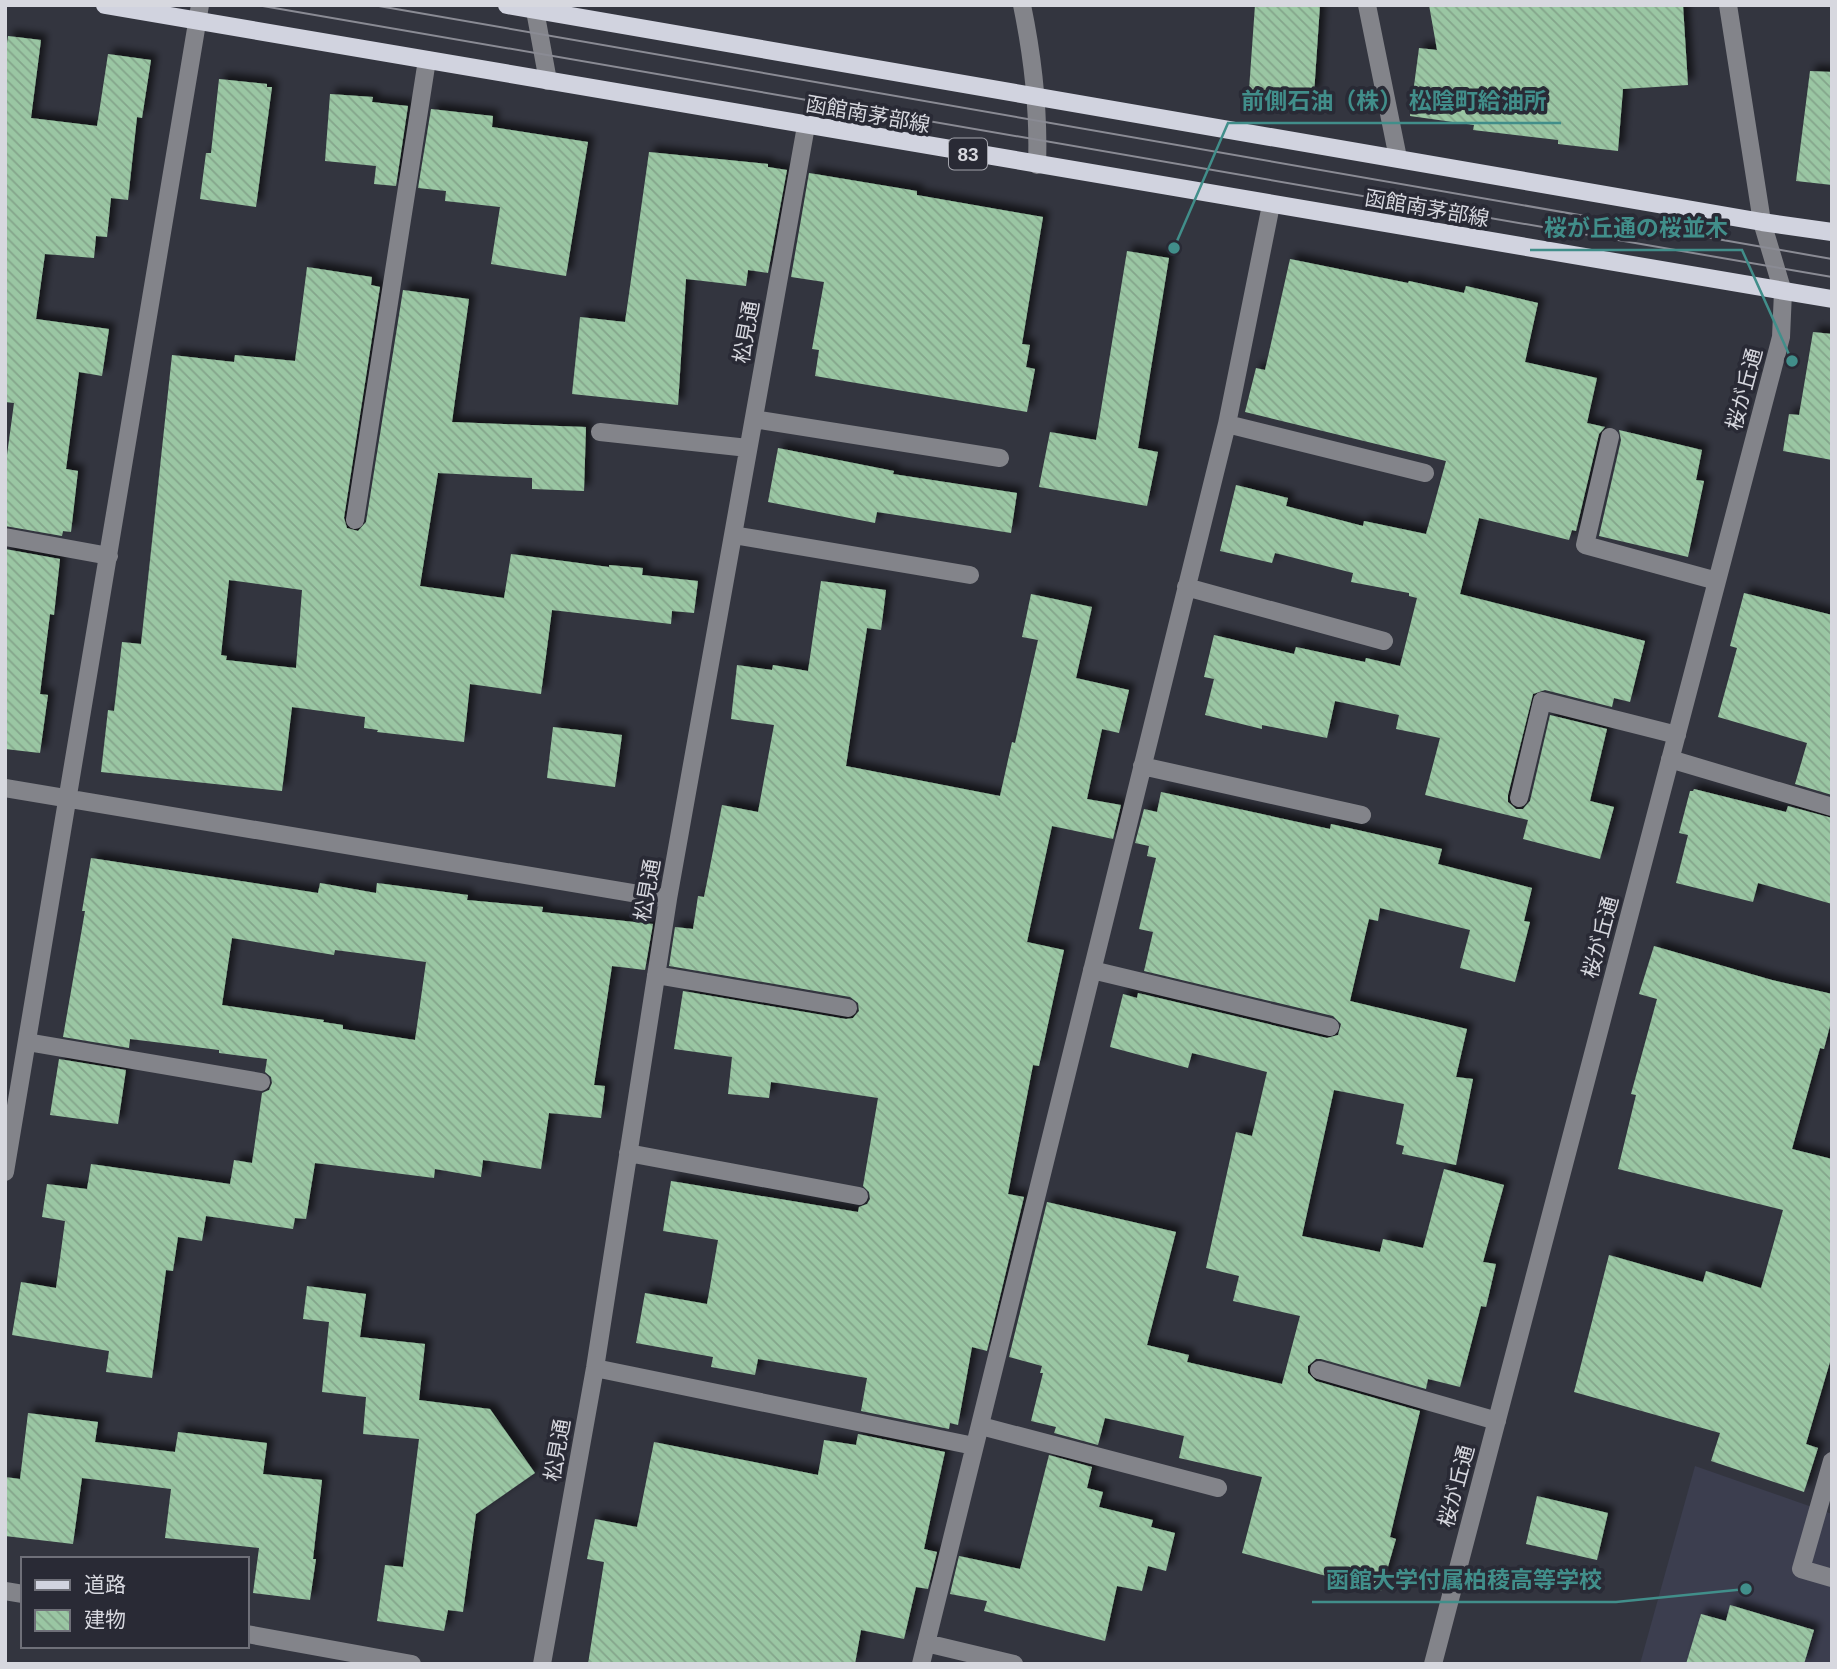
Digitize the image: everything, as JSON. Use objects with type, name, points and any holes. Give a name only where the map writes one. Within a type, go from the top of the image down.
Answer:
[{"type":"main road","name":"函館南茅部線","points":[[105,5],[199,13],[428,60],[1832,299]]},
{"type":"main road","name":"函館南茅部線","points":[[507,5],[1832,232]]},
{"type":"street","points":[[1022,5],[1032,55],[1036,95],[1037,165]]},
{"type":"street","points":[[1367,5],[1398,158]]},
{"type":"street","name":"桜が丘通","points":[[1433,1664],[1782,337],[1783,292],[1762,222],[1728,5]]},
{"type":"street","points":[[535,8],[548,81]]},
{"type":"street","points":[[5,1172],[8,1137],[69,799],[199,13]]},
{"type":"street","points":[[355,520],[428,60]]},
{"type":"street","name":"松見通","points":[[542,1664],[595,1368],[668,899],[806,126]]},
{"type":"street","points":[[921,1664],[1227,424],[1271,205]]},
{"type":"street","points":[[754,419],[1000,458]]},
{"type":"street","points":[[1227,424],[1425,473]]},
{"type":"street","points":[[600,432],[748,448]]},
{"type":"street","points":[[1610,437],[1585,545],[1717,581]]},
{"type":"street","points":[[733,535],[970,575]]},
{"type":"street","points":[[5,537],[109,556]]},
{"type":"street","points":[[1186,587],[1384,641]]},
{"type":"street","points":[[1519,797],[1542,701],[1677,735]]},
{"type":"street","points":[[1670,759],[1832,807]]},
{"type":"street","points":[[1142,766],[1362,815]]},
{"type":"street","points":[[5,788],[668,899]]},
{"type":"street","points":[[1092,970],[1331,1027]]},
{"type":"street","points":[[656,975],[848,1008]]},
{"type":"street","points":[[27,1042],[261,1082]]},
{"type":"street","points":[[628,1153],[859,1196]]},
{"type":"street","points":[[595,1368],[974,1446]]},
{"type":"street","points":[[1319,1370],[1497,1421]]},
{"type":"street","points":[[981,1426],[1218,1488]]},
{"type":"street","points":[[1832,1461],[1801,1569],[1832,1578]]},
{"type":"street","points":[[248,1634],[412,1664]]},
{"type":"street","points":[[926,1643],[1014,1664]]},
{"type":"shaded area","points":[[1695,1466],[1832,1514],[1832,1664],[1640,1664]]},
{"type":"building","points":[[1255,5],[1320,5],[1314,94],[1249,90]]},
{"type":"building","points":[[1429,5],[1683,5],[1688,85],[1623,89],[1618,151],[1558,144],[1558,140],[1473,130],[1474,125],[1410,116],[1419,48],[1437,50]]},
{"type":"building","points":[[8,36],[41,40],[31,118],[97,126],[108,54],[151,60],[142,118],[137,117],[128,200],[111,198],[107,237],[96,236],[94,258],[45,254],[36,319],[109,329],[102,376],[79,372],[66,469],[78,471],[71,532],[63,531],[62,536],[5,526],[5,470],[14,403],[5,402],[5,58]]},
{"type":"building","points":[[1810,71],[1832,72],[1832,185],[1796,181]]},
{"type":"building","points":[[219,79],[267,84],[267,87],[272,87],[256,207],[200,199],[206,153],[211,153]]},
{"type":"building","points":[[330,94],[373,97],[372,102],[408,106],[396,186],[374,184],[376,166],[325,161]]},
{"type":"building","points":[[431,109],[493,116],[492,127],[588,142],[566,276],[491,264],[500,207],[445,201],[446,191],[418,188]]},
{"type":"building","points":[[649,152],[768,164],[768,167],[787,170],[768,273],[748,270],[746,286],[686,279],[678,405],[572,394],[580,317],[625,322]]},
{"type":"building","points":[[809,173],[917,191],[917,195],[1043,217],[1022,344],[1030,345],[1026,367],[1035,369],[1027,412],[815,376],[819,350],[812,349],[824,282],[791,277]]},
{"type":"building","points":[[1127,251],[1169,258],[1138,448],[1158,452],[1147,506],[1039,487],[1050,432],[1096,440]]},
{"type":"building","points":[[1290,259],[1464,293],[1466,286],[1538,303],[1525,362],[1597,378],[1587,423],[1605,427],[1599,434],[1576,531],[1572,530],[1569,540],[1479,518],[1460,594],[1645,641],[1630,702],[1614,698],[1612,707],[1545,690],[1533,694],[1508,795],[1508,802],[1516,809],[1523,809],[1530,801],[1550,715],[1607,729],[1590,801],[1614,807],[1600,859],[1523,839],[1528,820],[1425,795],[1440,738],[1396,729],[1399,715],[1335,701],[1327,738],[1262,725],[1262,729],[1205,715],[1214,679],[1204,677],[1214,635],[1294,654],[1296,647],[1365,662],[1366,658],[1400,666],[1417,598],[1409,596],[1409,593],[1351,582],[1353,573],[1275,553],[1272,563],[1220,551],[1236,485],[1288,498],[1286,506],[1363,526],[1364,521],[1426,534],[1446,461],[1245,412],[1256,368],[1265,370]]},
{"type":"building","points":[[307,267],[372,277],[371,285],[380,287],[344,518],[347,528],[358,531],[366,522],[403,290],[469,299],[452,422],[586,427],[584,491],[532,489],[532,478],[438,473],[420,586],[504,598],[511,554],[609,567],[643,568],[642,575],[698,581],[694,613],[672,611],[671,624],[552,610],[541,694],[470,684],[464,742],[377,732],[378,730],[364,728],[365,717],[292,707],[282,791],[101,772],[108,710],[114,711],[122,642],[141,644],[172,355],[234,362],[235,355],[295,361]],"holes":[[[229,580],[302,590],[296,668],[226,660],[227,656],[221,655]]]},
{"type":"building","points":[[1813,332],[1832,334],[1832,460],[1783,451],[1789,414],[1799,415]]},
{"type":"building","points":[[1619,430],[1702,450],[1696,480],[1704,481],[1688,557],[1599,536],[1621,440]]},
{"type":"building","points":[[778,448],[894,471],[893,474],[1017,493],[1011,533],[877,512],[875,523],[768,502]]},
{"type":"building","points":[[5,549],[60,559],[54,615],[50,614],[40,694],[48,695],[40,753],[5,749]]},
{"type":"building","points":[[821,581],[886,590],[881,630],[867,628],[846,766],[1000,796],[1038,640],[1022,637],[1031,594],[1092,607],[1076,678],[1129,690],[1119,733],[1102,729],[1087,799],[1121,805],[1113,839],[1052,826],[1027,942],[1064,950],[1039,1066],[1033,1065],[1008,1194],[1024,1197],[987,1351],[972,1347],[958,1425],[950,1423],[949,1429],[861,1411],[867,1378],[758,1359],[755,1375],[711,1367],[713,1357],[636,1343],[645,1293],[707,1304],[718,1240],[663,1231],[671,1181],[858,1212],[859,1207],[867,1204],[870,1199],[869,1192],[863,1186],[878,1098],[771,1082],[769,1098],[728,1094],[732,1057],[674,1049],[683,991],[846,1019],[853,1018],[859,1011],[858,1003],[850,997],[669,966],[675,927],[693,929],[698,896],[704,897],[722,805],[758,812],[774,725],[731,719],[737,665],[772,670],[773,665],[808,671]]},
{"type":"building","points":[[1744,593],[1832,615],[1832,795],[1795,784],[1807,743],[1718,717],[1737,648],[1730,646]]},
{"type":"building","points":[[553,727],[622,735],[615,787],[547,778]]},
{"type":"building","points":[[1694,789],[1786,812],[1788,806],[1832,818],[1832,904],[1758,883],[1753,902],[1676,883],[1688,835],[1679,833],[1690,791]]},
{"type":"building","points":[[1161,792],[1330,829],[1331,824],[1442,849],[1438,864],[1532,888],[1524,921],[1530,922],[1515,982],[1460,968],[1470,930],[1380,908],[1378,921],[1369,919],[1350,1001],[1467,1029],[1456,1077],[1473,1079],[1456,1165],[1402,1154],[1404,1146],[1396,1144],[1404,1104],[1334,1090],[1302,1236],[1380,1252],[1383,1239],[1423,1248],[1444,1169],[1504,1185],[1483,1262],[1496,1264],[1486,1307],[1481,1306],[1460,1387],[1428,1379],[1426,1389],[1321,1359],[1316,1359],[1308,1366],[1308,1373],[1316,1381],[1420,1411],[1390,1537],[1396,1539],[1381,1591],[1242,1553],[1262,1477],[1179,1458],[1184,1436],[1105,1418],[1098,1445],[1054,1433],[1056,1427],[1031,1421],[1043,1373],[1040,1373],[1042,1366],[1009,1357],[1047,1202],[1176,1232],[1147,1345],[1189,1355],[1187,1362],[1282,1384],[1300,1316],[1233,1301],[1239,1276],[1206,1268],[1236,1132],[1252,1136],[1267,1072],[1192,1053],[1188,1068],[1110,1047],[1123,994],[1137,998],[1138,993],[1327,1038],[1338,1035],[1341,1024],[1333,1016],[1144,971],[1153,932],[1139,929],[1156,858],[1147,856],[1149,846],[1135,843],[1144,809],[1157,812]]},
{"type":"building","points":[[91,858],[318,893],[320,883],[376,893],[377,883],[468,895],[467,900],[543,907],[542,912],[653,924],[645,970],[612,966],[594,1085],[605,1086],[601,1118],[549,1113],[541,1169],[483,1160],[481,1177],[435,1169],[434,1178],[315,1163],[306,1219],[295,1218],[293,1229],[206,1216],[202,1241],[178,1237],[173,1271],[166,1270],[152,1378],[106,1372],[109,1351],[12,1335],[21,1282],[56,1288],[65,1221],[42,1217],[47,1184],[87,1189],[91,1164],[230,1184],[234,1160],[252,1163],[262,1093],[269,1090],[272,1083],[271,1077],[265,1072],[267,1059],[130,1039],[129,1048],[63,1037],[85,911],[82,911]],"holes":[[[232,938],[334,955],[335,950],[426,962],[415,1040],[343,1029],[343,1025],[323,1022],[324,1020],[222,1005]]]},
{"type":"building","points":[[1654,946],[1772,980],[1832,994],[1832,1018],[1824,1049],[1820,1048],[1792,1149],[1832,1159],[1832,1355],[1806,1444],[1818,1448],[1804,1492],[1711,1461],[1720,1433],[1574,1392],[1609,1255],[1703,1282],[1706,1271],[1761,1288],[1783,1210],[1618,1169],[1636,1095],[1631,1094],[1657,999],[1639,994]]},
{"type":"building","points":[[59,1059],[126,1070],[118,1124],[50,1115]]},
{"type":"building","points":[[307,1286],[366,1294],[360,1337],[425,1344],[419,1400],[490,1409],[535,1473],[476,1514],[463,1612],[448,1610],[444,1631],[377,1621],[385,1565],[403,1567],[419,1439],[363,1434],[366,1397],[322,1392],[329,1322],[303,1319]]},
{"type":"building","points":[[28,1413],[98,1422],[95,1442],[175,1452],[178,1432],[267,1443],[263,1474],[322,1480],[310,1600],[253,1593],[259,1548],[165,1538],[171,1489],[82,1478],[73,1544],[5,1536],[5,1477],[20,1479]]},
{"type":"building","points":[[858,1434],[945,1452],[924,1549],[937,1552],[928,1589],[916,1587],[904,1639],[861,1630],[855,1664],[588,1664],[604,1562],[587,1559],[595,1519],[637,1527],[654,1442],[818,1475],[824,1440],[856,1445]]},
{"type":"building","points":[[1049,1455],[1092,1467],[1087,1488],[1103,1492],[1099,1507],[1153,1520],[1151,1527],[1175,1533],[1166,1571],[1148,1566],[1142,1591],[1117,1586],[1105,1641],[984,1611],[987,1601],[950,1594],[959,1556],[1020,1569]]},
{"type":"building","points":[[1537,1496],[1608,1513],[1597,1560],[1526,1544]]},
{"type":"building","points":[[1730,1605],[1814,1630],[1804,1664],[1686,1664],[1701,1614],[1726,1621]]},
{"type":"tram line","points":[[257,5],[1832,277]]},
{"type":"tram line","points":[[373,5],[1832,259]]},
{"type":"place","name":"前側石油（株） 松陰町給油所","points":[[1174,248]]},
{"type":"place","name":"桜が丘通の桜並木","points":[[1792,361]]},
{"type":"place","name":"函館大学付属柏稜高等学校","points":[[1746,1589]]}]
